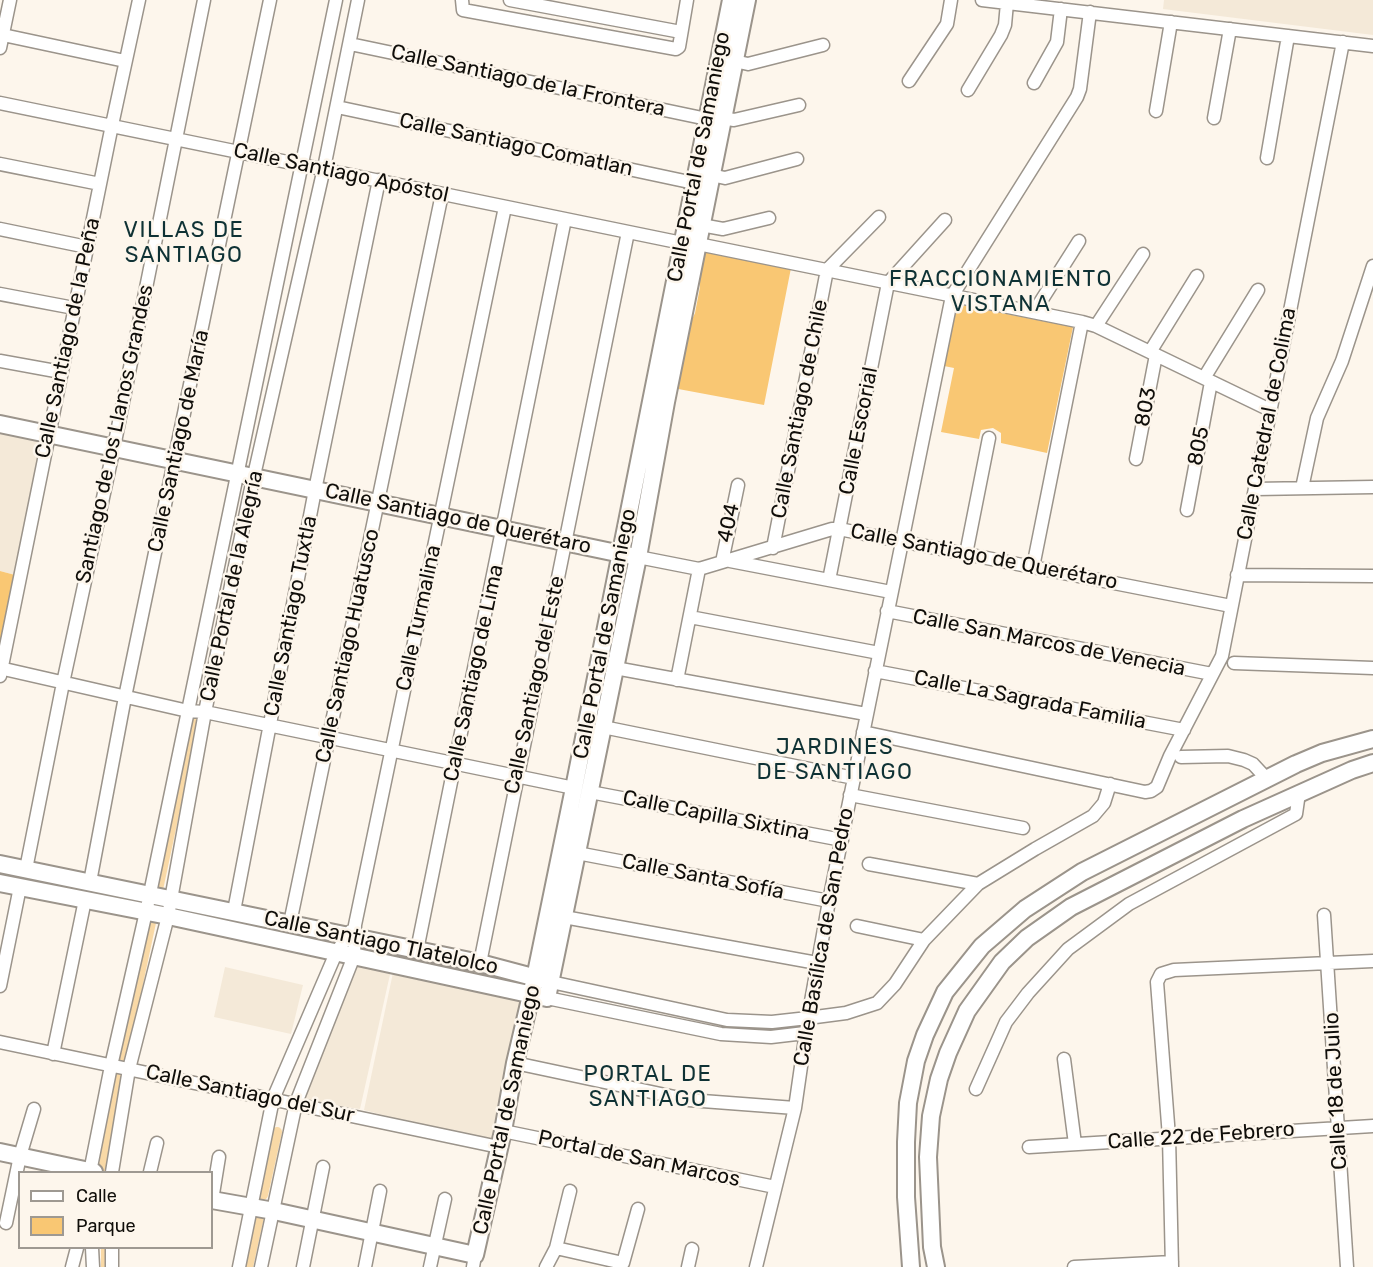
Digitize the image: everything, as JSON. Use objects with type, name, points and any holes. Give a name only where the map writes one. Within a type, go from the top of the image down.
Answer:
[{"type":"street","points":[[10,0],[1,41],[125,61]]},
{"type":"street","name":"Calle Santiago de la Peña","points":[[1,671],[139,0]]},
{"type":"street","name":"Santiago de los Llanos Grandes","points":[[26,869],[204,0]]},
{"type":"street","name":"Calle Santiago de María","points":[[90,882],[125,697],[270,0]]},
{"type":"street","name":"Calle Portal de la Alegría","points":[[92,1171],[111,1066],[146,913],[336,0]]},
{"type":"street","name":"Calle Portal de la Alegría","points":[[112,1171],[129,1069],[168,916],[206,712],[254,477],[324,168],[358,0]]},
{"type":"street","points":[[462,0],[463,10],[676,49],[679,47],[687,0]]},
{"type":"street","points":[[510,0],[681,32]]},
{"type":"street","name":"Calle Portal de Samaniego","points":[[541,988],[582,790],[621,553],[690,243],[701,225],[711,175],[715,118],[731,0]]},
{"type":"street","name":"Calle Portal de Samaniego","points":[[474,1261],[515,1063],[564,917],[577,853],[582,790],[603,727],[638,557],[690,243],[694,183],[734,61],[747,0]]},
{"type":"street","points":[[909,81],[947,24],[951,0]]},
{"type":"street","points":[[982,0],[1373,46]]},
{"type":"street","points":[[968,90],[1001,35],[1005,24],[1007,3]]},
{"type":"street","points":[[558,28],[561,9]]},
{"type":"street","points":[[1034,83],[1057,42],[1061,9]]},
{"type":"street","name":"Calle Basílica de San Pedro","points":[[756,1267],[795,1108],[817,963],[952,296],[1077,97],[1090,12]]},
{"type":"street","points":[[1156,111],[1171,22]]},
{"type":"street","points":[[1214,118],[1230,29]]},
{"type":"street","points":[[1267,158],[1288,36]]},
{"type":"street","name":"Calle Catedral de Colima","points":[[1110,783],[1145,792],[1157,787],[1220,661],[1343,42]]},
{"type":"street","name":"Calle Santiago de la Frontera","points":[[350,44],[715,118],[734,120],[799,105]]},
{"type":"street","points":[[734,61],[748,64],[824,45]]},
{"type":"street","name":"Calle Santiago Apóstol","points":[[0,103],[628,232],[1082,322],[1153,353],[1270,410]]},
{"type":"street","name":"Calle Santiago Comatlan","points":[[337,107],[694,183]]},
{"type":"street","points":[[711,175],[725,177],[797,159]]},
{"type":"street","points":[[0,165],[100,184]]},
{"type":"street","name":"Calle Santiago Tuxtla","points":[[234,911],[315,490],[379,180]]},
{"type":"street","name":"Calle Santiago Huatusco","points":[[290,923],[442,194]]},
{"type":"street","name":"Calle Turmalina","points":[[261,1267],[296,1103],[354,956],[352,932],[505,207]]},
{"type":"street","points":[[827,270],[879,217]]},
{"type":"street","points":[[701,225],[723,230],[769,218]]},
{"type":"street","name":"Calle Santiago de Lima","points":[[417,950],[565,219]]},
{"type":"street","points":[[888,283],[945,220]]},
{"type":"street","points":[[0,229],[87,247]]},
{"type":"street","name":"Calle Santiago del Este","points":[[480,963],[628,232]]},
{"type":"street","points":[[1034,312],[1079,241]]},
{"type":"street","points":[[1096,327],[1143,254]]},
{"type":"street","points":[[1302,488],[1315,424],[1342,361],[1373,266]]},
{"type":"street","name":"Calle Santiago de Chile","points":[[773,548],[827,270]]},
{"type":"street","points":[[1153,353],[1197,276]]},
{"type":"street","name":"Calle Escorial","points":[[829,580],[888,283]]},
{"type":"street","points":[[1208,380],[1258,290]]},
{"type":"street","points":[[0,294],[74,308]]},
{"type":"street","points":[[1033,567],[1082,322]]},
{"type":"street","name":"803","points":[[1136,459],[1153,353]]},
{"type":"street","points":[[0,360],[61,372]]},
{"type":"street","name":"805","points":[[1187,510],[1208,380]]},
{"type":"street","name":"Calle Santiago de Querétaro","points":[[0,424],[699,569],[832,529],[839,529],[1231,606]]},
{"type":"street","points":[[966,554],[989,438]]},
{"type":"street","name":"404","points":[[725,561],[738,485]]},
{"type":"street","points":[[1255,489],[1373,487]]},
{"type":"street","name":"Calle San Marcos de Venecia","points":[[725,561],[891,592]]},
{"type":"street","points":[[678,680],[699,569]]},
{"type":"street","points":[[1238,575],[1373,576]]},
{"type":"street","name":"Calle San Marcos de Venecia","points":[[887,611],[1212,674]]},
{"type":"street","points":[[690,617],[879,653]]},
{"type":"street","points":[[1234,663],[1373,668]]},
{"type":"street","points":[[615,668],[866,714]]},
{"type":"street","name":"Calle Capilla Sixtina","points":[[1,671],[188,711],[206,712],[582,790],[842,840]]},
{"type":"street","name":"Calle La Sagrada Familia","points":[[875,671],[1184,730]]},
{"type":"street","points":[[603,727],[854,778]]},
{"type":"street","points":[[863,732],[1110,783]]},
{"type":"street","points":[[910,1267],[906,1197],[908,1103],[916,1060],[945,992],[982,946],[1002,927],[1050,891],[1082,872],[1266,778],[1322,753],[1373,739]]},
{"type":"street","points":[[1181,757],[1228,756],[1253,764],[1266,778]]},
{"type":"street","points":[[936,1267],[932,1247],[928,1157],[931,1116],[939,1079],[968,1011],[1002,962],[1027,938],[1071,907],[1243,819],[1352,770],[1373,763]]},
{"type":"street","name":"Calle Santiago Tlatelolco","points":[[0,883],[168,916],[336,953],[727,1020],[772,1022],[846,1013],[877,1003],[895,984],[924,940],[978,884],[1093,816],[1104,803],[1110,783]]},
{"type":"street","points":[[976,1089],[1006,1022],[1028,993],[1068,949],[1129,904],[1296,814],[1299,794]]},
{"type":"street","points":[[850,795],[1023,828]]},
{"type":"street","name":"Calle Santa Sofía","points":[[577,853],[829,901]]},
{"type":"street","name":"Calle Santiago Tlatelolco","points":[[0,864],[290,923],[352,932],[417,950],[480,963],[541,988],[721,1034],[771,1037],[805,1033]]},
{"type":"street","points":[[869,864],[978,884]]},
{"type":"street","points":[[0,986],[20,887]]},
{"type":"street","points":[[53,1054],[85,900]]},
{"type":"street","name":"Calle 18 de Julio","points":[[1324,915],[1329,963],[1347,1267]]},
{"type":"street","points":[[564,917],[817,963]]},
{"type":"street","points":[[857,926],[924,940]]},
{"type":"street","name":"Calle Turmalina","points":[[239,1267],[273,1099],[336,953],[352,932]]},
{"type":"street","points":[[1074,1267],[1172,1265],[1169,1137],[1157,982],[1161,974],[1174,970],[1373,961]]},
{"type":"street","name":"Calle Santiago del Sur","points":[[0,1042],[273,1099],[501,1139]]},
{"type":"street","points":[[1064,1059],[1075,1144]]},
{"type":"street","points":[[515,1063],[689,1100],[795,1108]]},
{"type":"street","points":[[6,1223],[20,1156],[34,1109]]},
{"type":"street","name":"Calle 22 de Febrero","points":[[1029,1147],[1373,1126]]},
{"type":"street","name":"Portal de San Marcos","points":[[501,1139],[776,1187]]},
{"type":"street","points":[[150,1171],[157,1143]]},
{"type":"street","points":[[0,1152],[88,1171]]},
{"type":"street","points":[[213,1194],[219,1157]]},
{"type":"street","points":[[303,1267],[323,1167]]},
{"type":"street","points":[[365,1267],[380,1191]]},
{"type":"street","points":[[546,1267],[556,1248],[570,1191]]},
{"type":"street","points":[[430,1267],[445,1199]]},
{"type":"street","points":[[213,1200],[274,1210],[434,1245],[474,1261]]},
{"type":"street","points":[[556,1248],[623,1263],[638,1209]]},
{"type":"street","points":[[72,1267],[77,1249]]},
{"type":"street","points":[[92,1249],[93,1267]]},
{"type":"street","points":[[112,1249],[112,1267]]},
{"type":"street","points":[[688,1267],[692,1249]]},
{"type":"shaded area","points":[[1164,0],[1373,0],[1373,35],[1163,9]]},
{"type":"shaded area","points":[[0,427],[44,436],[15,575],[0,571]]},
{"type":"shaded area","points":[[358,960],[391,970],[360,1109],[302,1101]]},
{"type":"shaded area","points":[[225,967],[303,985],[291,1034],[214,1017]]},
{"type":"shaded area","points":[[394,968],[523,997],[496,1141],[470,1138],[364,1110]]},
{"type":"green space","points":[[702,251],[791,268],[764,405],[673,388],[684,337],[695,313],[700,287],[698,270]]},
{"type":"green space","points":[[956,304],[1073,327],[1047,453],[1001,443],[1001,433],[993,428],[981,430],[979,439],[941,432],[954,368],[944,366]]},
{"type":"green space","points":[[0,571],[15,575],[0,646]]},
{"type":"waterway","points":[[122,1059],[180,786],[197,721]]},
{"type":"waterway","points":[[103,1171],[119,1071]]},
{"type":"waterway","points":[[263,1195],[277,1132]]},
{"type":"waterway","points":[[248,1267],[259,1217]]},
{"type":"waterway","points":[[106,1249],[106,1267]]},
{"type":"district","name":"VILLAS DE SANTIAGO","points":[[184,244]]},
{"type":"district","name":"FRACCIONAMIENTO VISTANA","points":[[1001,292]]},
{"type":"district","name":"JARDINES DE SANTIAGO","points":[[835,760]]},
{"type":"district","name":"PORTAL DE SANTIAGO","points":[[648,1088]]}]
